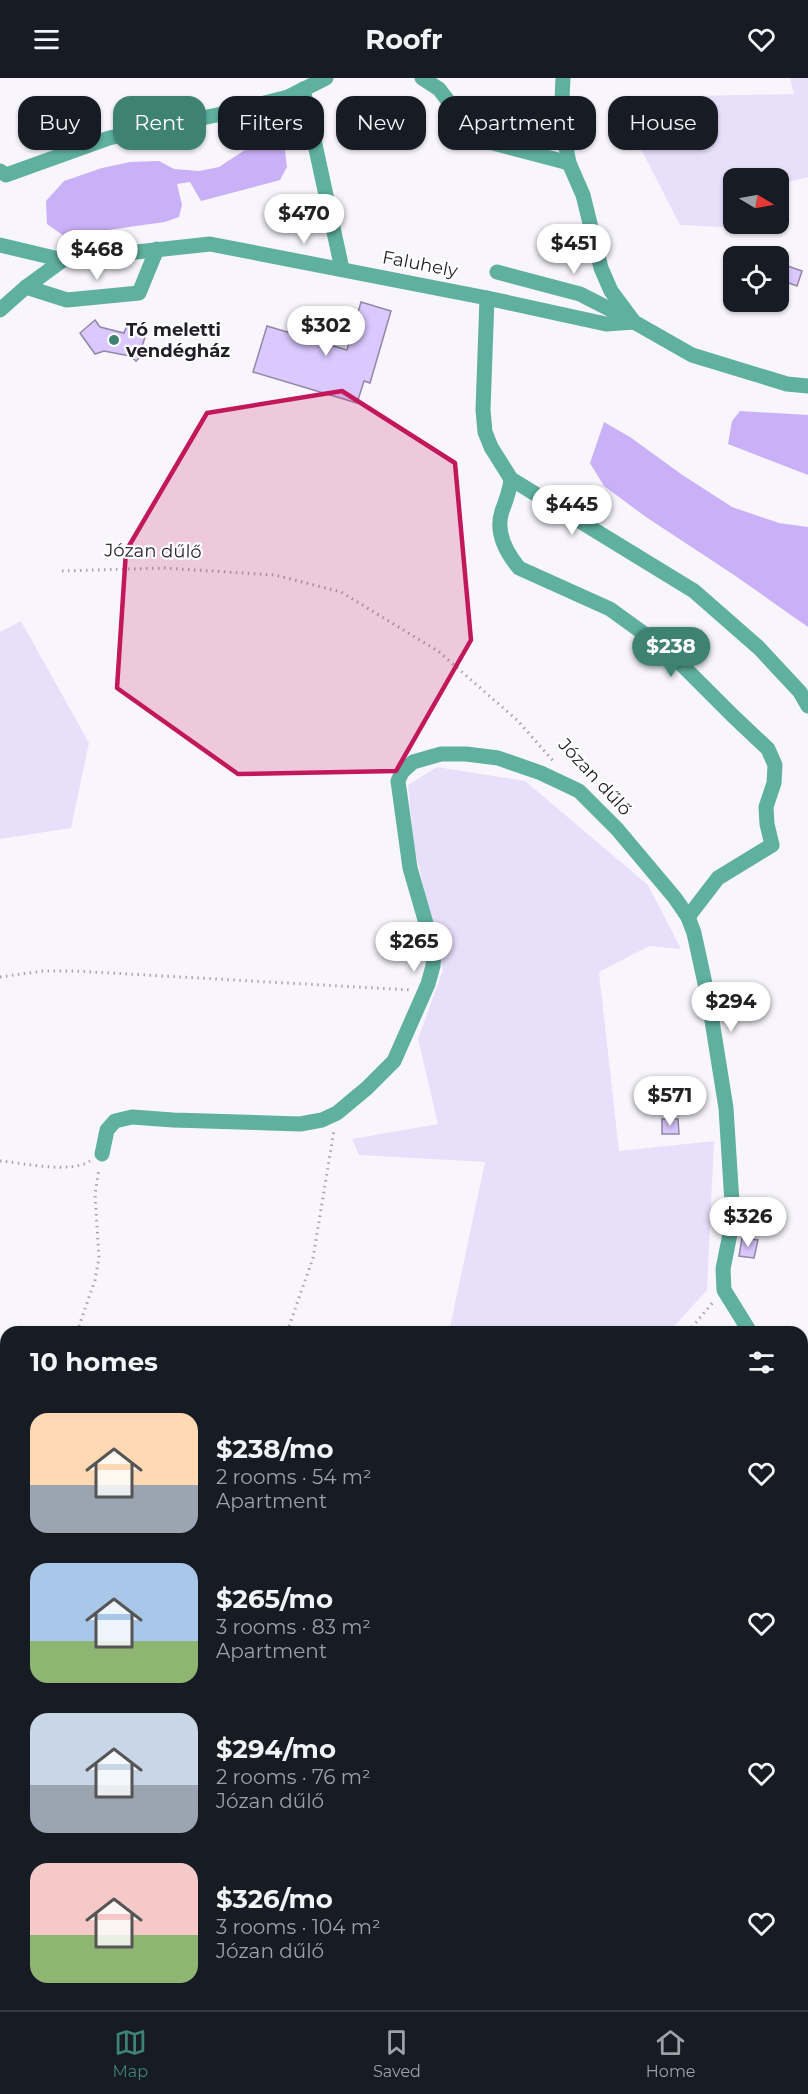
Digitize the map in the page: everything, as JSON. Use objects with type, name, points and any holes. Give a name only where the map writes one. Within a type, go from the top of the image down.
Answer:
[{"type":"street","points":[[2,174],[109,138],[288,97],[326,78]]},
{"type":"street","points":[[422,78],[440,90],[465,123],[493,143],[569,163]]},
{"type":"street","points":[[563,78],[561,122],[569,163],[583,195],[601,268],[611,291],[634,322]]},
{"type":"street","points":[[303,89],[342,269]]},
{"type":"street","name":"Faluhely","points":[[0,310],[26,287],[63,260],[210,244],[487,297],[606,324],[634,322]]},
{"type":"street","points":[[0,245],[63,260]]},
{"type":"street","points":[[26,287],[68,300],[139,293],[157,249]]},
{"type":"street","points":[[497,272],[579,294],[692,355],[787,384],[808,386]]},
{"type":"street","points":[[487,297],[484,432],[511,479],[694,591],[759,648],[800,692],[808,706]]},
{"type":"street","points":[[511,479],[499,528],[508,555],[519,568],[610,609],[668,651],[768,749],[776,765],[774,783],[766,807],[772,845],[718,878],[688,917]]},
{"type":"street","name":"Józan dűlő","points":[[337,1113],[394,1061],[425,991],[433,966],[434,951],[410,868],[398,795],[398,781],[402,772],[412,762],[441,754],[466,754],[498,758],[541,773],[579,791],[617,829],[688,917],[694,933],[709,1002],[726,1108],[733,1220],[723,1269],[724,1290]]},
{"type":"street","points":[[102,1154],[106,1130],[115,1121],[132,1117],[300,1124],[322,1120],[337,1113]]},
{"type":"street","points":[[724,1290],[746,1326]]},
{"type":"path","name":"Józan dűlő","points":[[62,571],[164,568],[276,575],[340,592],[438,651],[517,720],[556,765]]},
{"type":"path","points":[[0,977],[43,971],[75,971],[425,991]]},
{"type":"path","points":[[288,1326],[313,1258],[337,1113]]},
{"type":"path","points":[[0,1161],[66,1168],[84,1165],[102,1154]]},
{"type":"path","points":[[79,1326],[99,1258],[95,1195],[102,1154]]},
{"type":"path","points":[[693,1326],[724,1290]]},
{"type":"highlighted area","points":[[342,391],[455,463],[471,640],[396,771],[238,774],[117,688],[126,551],[207,413]]},
{"type":"shaded area","points":[[790,78],[808,78],[808,177],[789,182],[789,168],[723,168],[723,227],[680,225],[641,150],[718,150],[718,96],[694,96],[794,94]]},
{"type":"shaded area","points":[[245,150],[285,150],[287,167],[280,180],[201,201],[190,182],[177,184],[182,205],[179,217],[165,222],[64,236],[47,224],[46,201],[64,181],[102,168],[130,162],[159,161],[174,169],[199,171],[219,167]]},
{"type":"shaded area","points":[[740,411],[808,415],[808,475],[728,444],[732,421]]},
{"type":"shaded area","points":[[604,422],[630,437],[732,507],[779,523],[808,527],[808,627],[604,486],[590,463]]},
{"type":"shaded area","points":[[21,621],[89,743],[71,828],[0,839],[0,632]]},
{"type":"shaded area","points":[[437,767],[525,781],[648,885],[681,949],[649,946],[599,972],[619,1151],[714,1141],[707,1290],[674,1326],[450,1326],[485,1162],[359,1155],[352,1139],[438,1124],[418,1039],[443,970],[414,846],[408,785]]},
{"type":"building","points":[[789,266],[802,271],[797,286],[789,283]]},
{"type":"building","points":[[361,302],[391,311],[370,383],[364,381],[357,403],[253,372],[267,326],[347,350]]},
{"type":"building","name":"Tó meletti vendégház","points":[[95,320],[100,327],[124,333],[128,322],[148,329],[142,346],[147,351],[136,361],[130,356],[104,351],[95,354],[80,333]]},
{"type":"building","points":[[662,1119],[678,1119],[679,1134],[662,1134]]},
{"type":"building","points":[[742,1238],[758,1240],[754,1258],[739,1256]]},
{"type":"place","name":"Tó meletti vendégház","points":[[114,340]]}]
